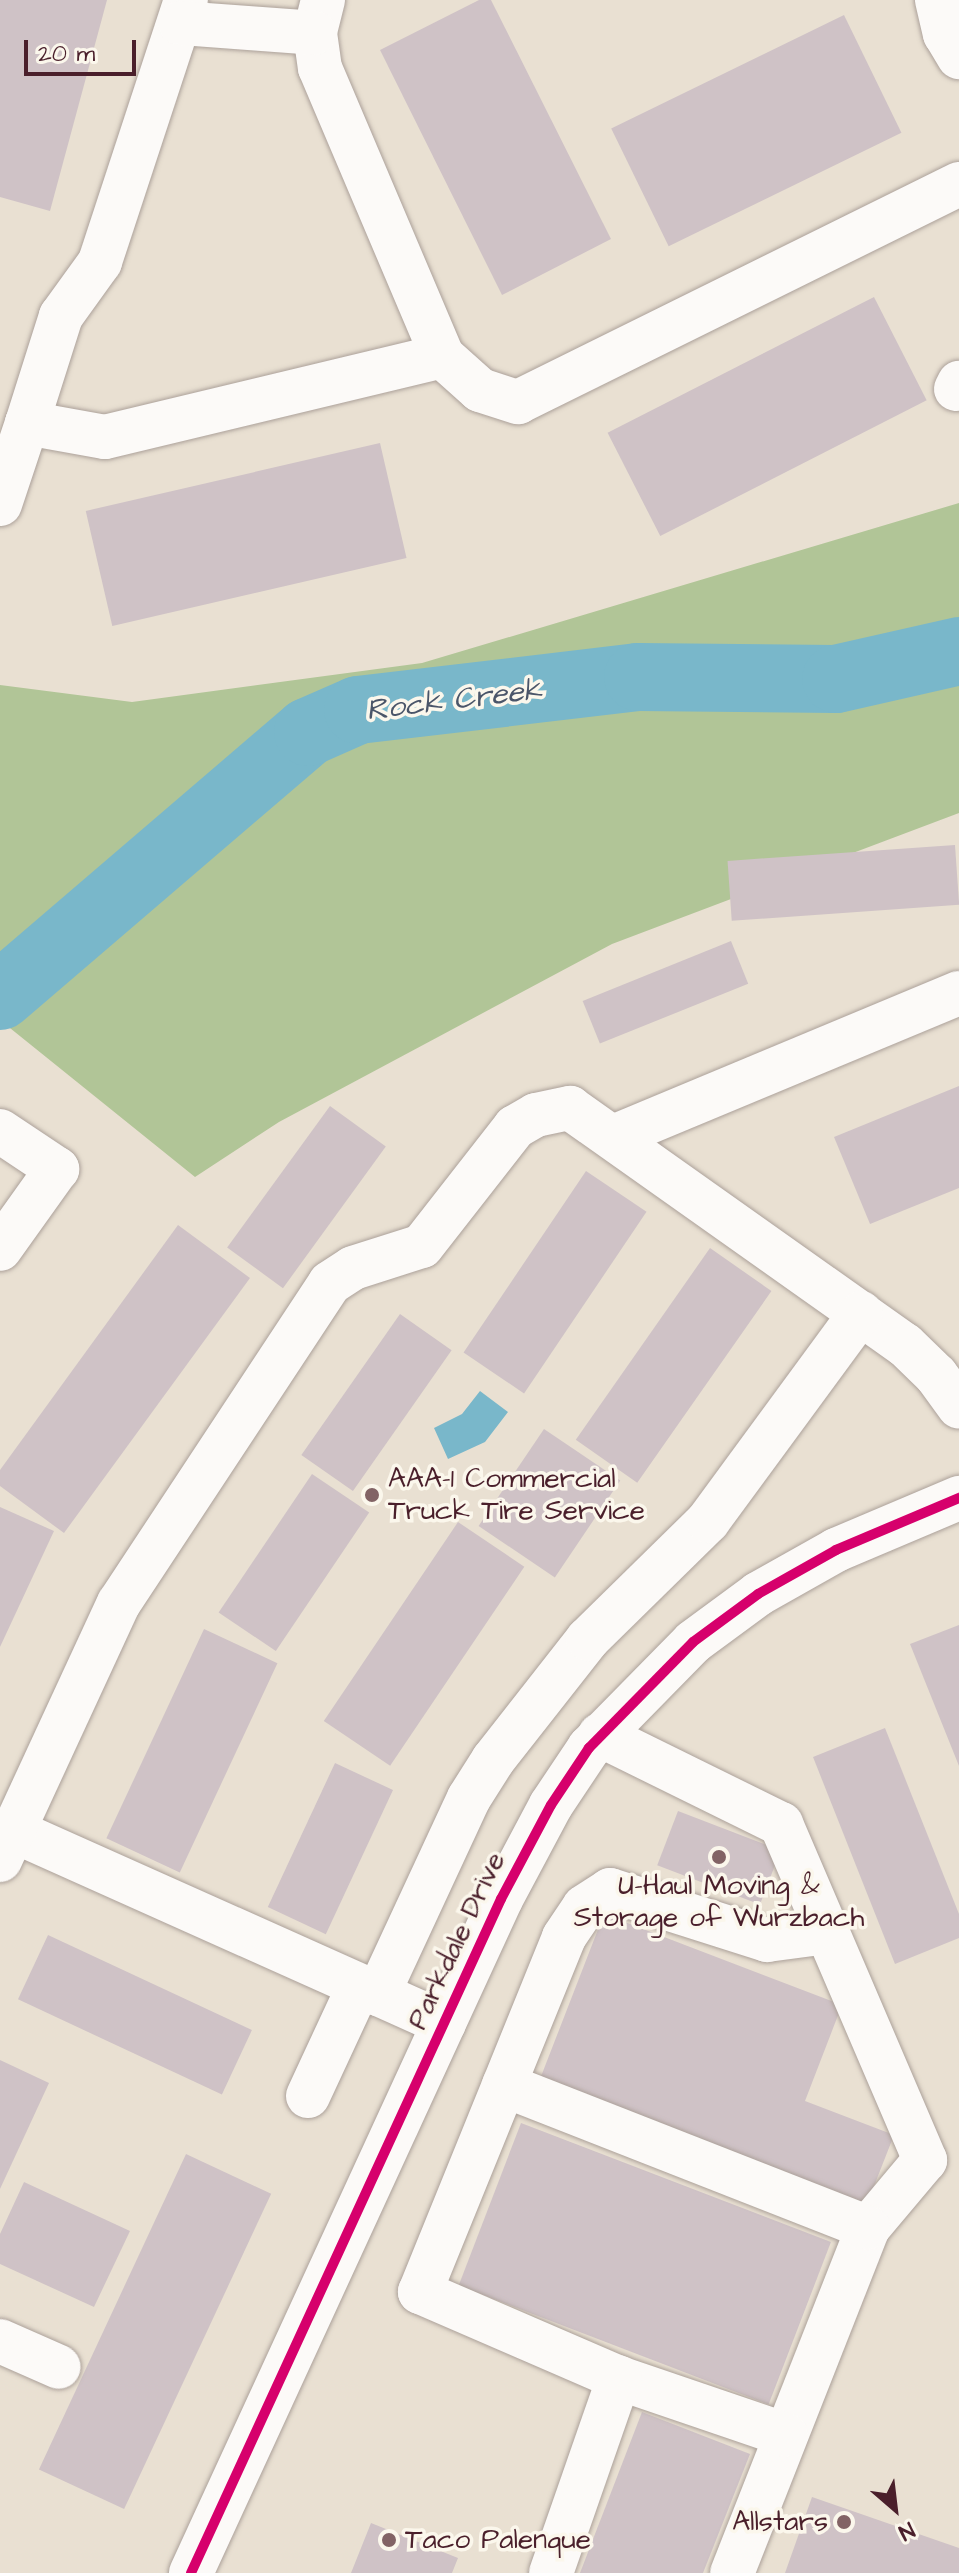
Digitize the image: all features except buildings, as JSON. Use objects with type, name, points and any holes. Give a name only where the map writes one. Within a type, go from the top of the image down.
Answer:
[{"type":"street","points":[[937,0],[945,34],[959,57]]},
{"type":"street","points":[[0,504],[61,316],[100,262],[183,11],[319,16],[320,68],[442,356],[480,390],[518,402],[959,184]]},
{"type":"street","points":[[27,423],[105,437],[442,356]]},
{"type":"street","points":[[613,1137],[959,993]]},
{"type":"street","points":[[444,2023],[7,1845],[119,1603],[330,1283],[353,1268],[422,1246],[515,1127],[536,1115],[570,1108],[861,1313],[926,1365],[959,1407]]},
{"type":"street","points":[[0,1131],[57,1169],[0,1249]]},
{"type":"street","points":[[308,2096],[368,1990],[469,1798],[493,1760],[588,1639],[708,1521],[861,1313]]},
{"type":"street","name":"Parkdale Drive","points":[[191,2573],[444,2023],[551,1805],[600,1735],[693,1642],[758,1594],[836,1550],[959,1498]]},
{"type":"street","points":[[600,1735],[781,1824],[925,2160],[868,2228],[732,2573]]},
{"type":"street","points":[[786,2435],[619,2378],[420,2292],[564,1937],[584,1907],[610,1890],[767,1940],[827,1932]]},
{"type":"street","points":[[504,2085],[868,2228]]},
{"type":"street","points":[[0,2341],[59,2367]]},
{"type":"street","points":[[551,2573],[619,2378]]},
{"type":"green space","points":[[959,503],[959,813],[612,944],[279,1122],[195,1177],[0,1020],[0,685],[132,702],[422,663]]},
{"type":"water","points":[[480,1391],[508,1412],[485,1442],[448,1459],[434,1428],[462,1414]]},
{"type":"waterway","name":"Rock Creek","points":[[0,996],[308,732],[358,710],[638,677],[836,679],[959,651]]},
{"type":"cycle path","points":[[191,2573],[501,1899],[551,1805],[589,1748],[693,1642],[758,1594],[836,1550],[959,1498]]},
{"type":"place","name":"AAA-1 Commercial Truck Tire Service","points":[[372,1495]]},
{"type":"place","name":"U-Haul Moving & Storage of Wurzbach","points":[[719,1857]]},
{"type":"place","name":"Allstars","points":[[844,2522]]},
{"type":"place","name":"Taco Palenque","points":[[389,2540]]}]
